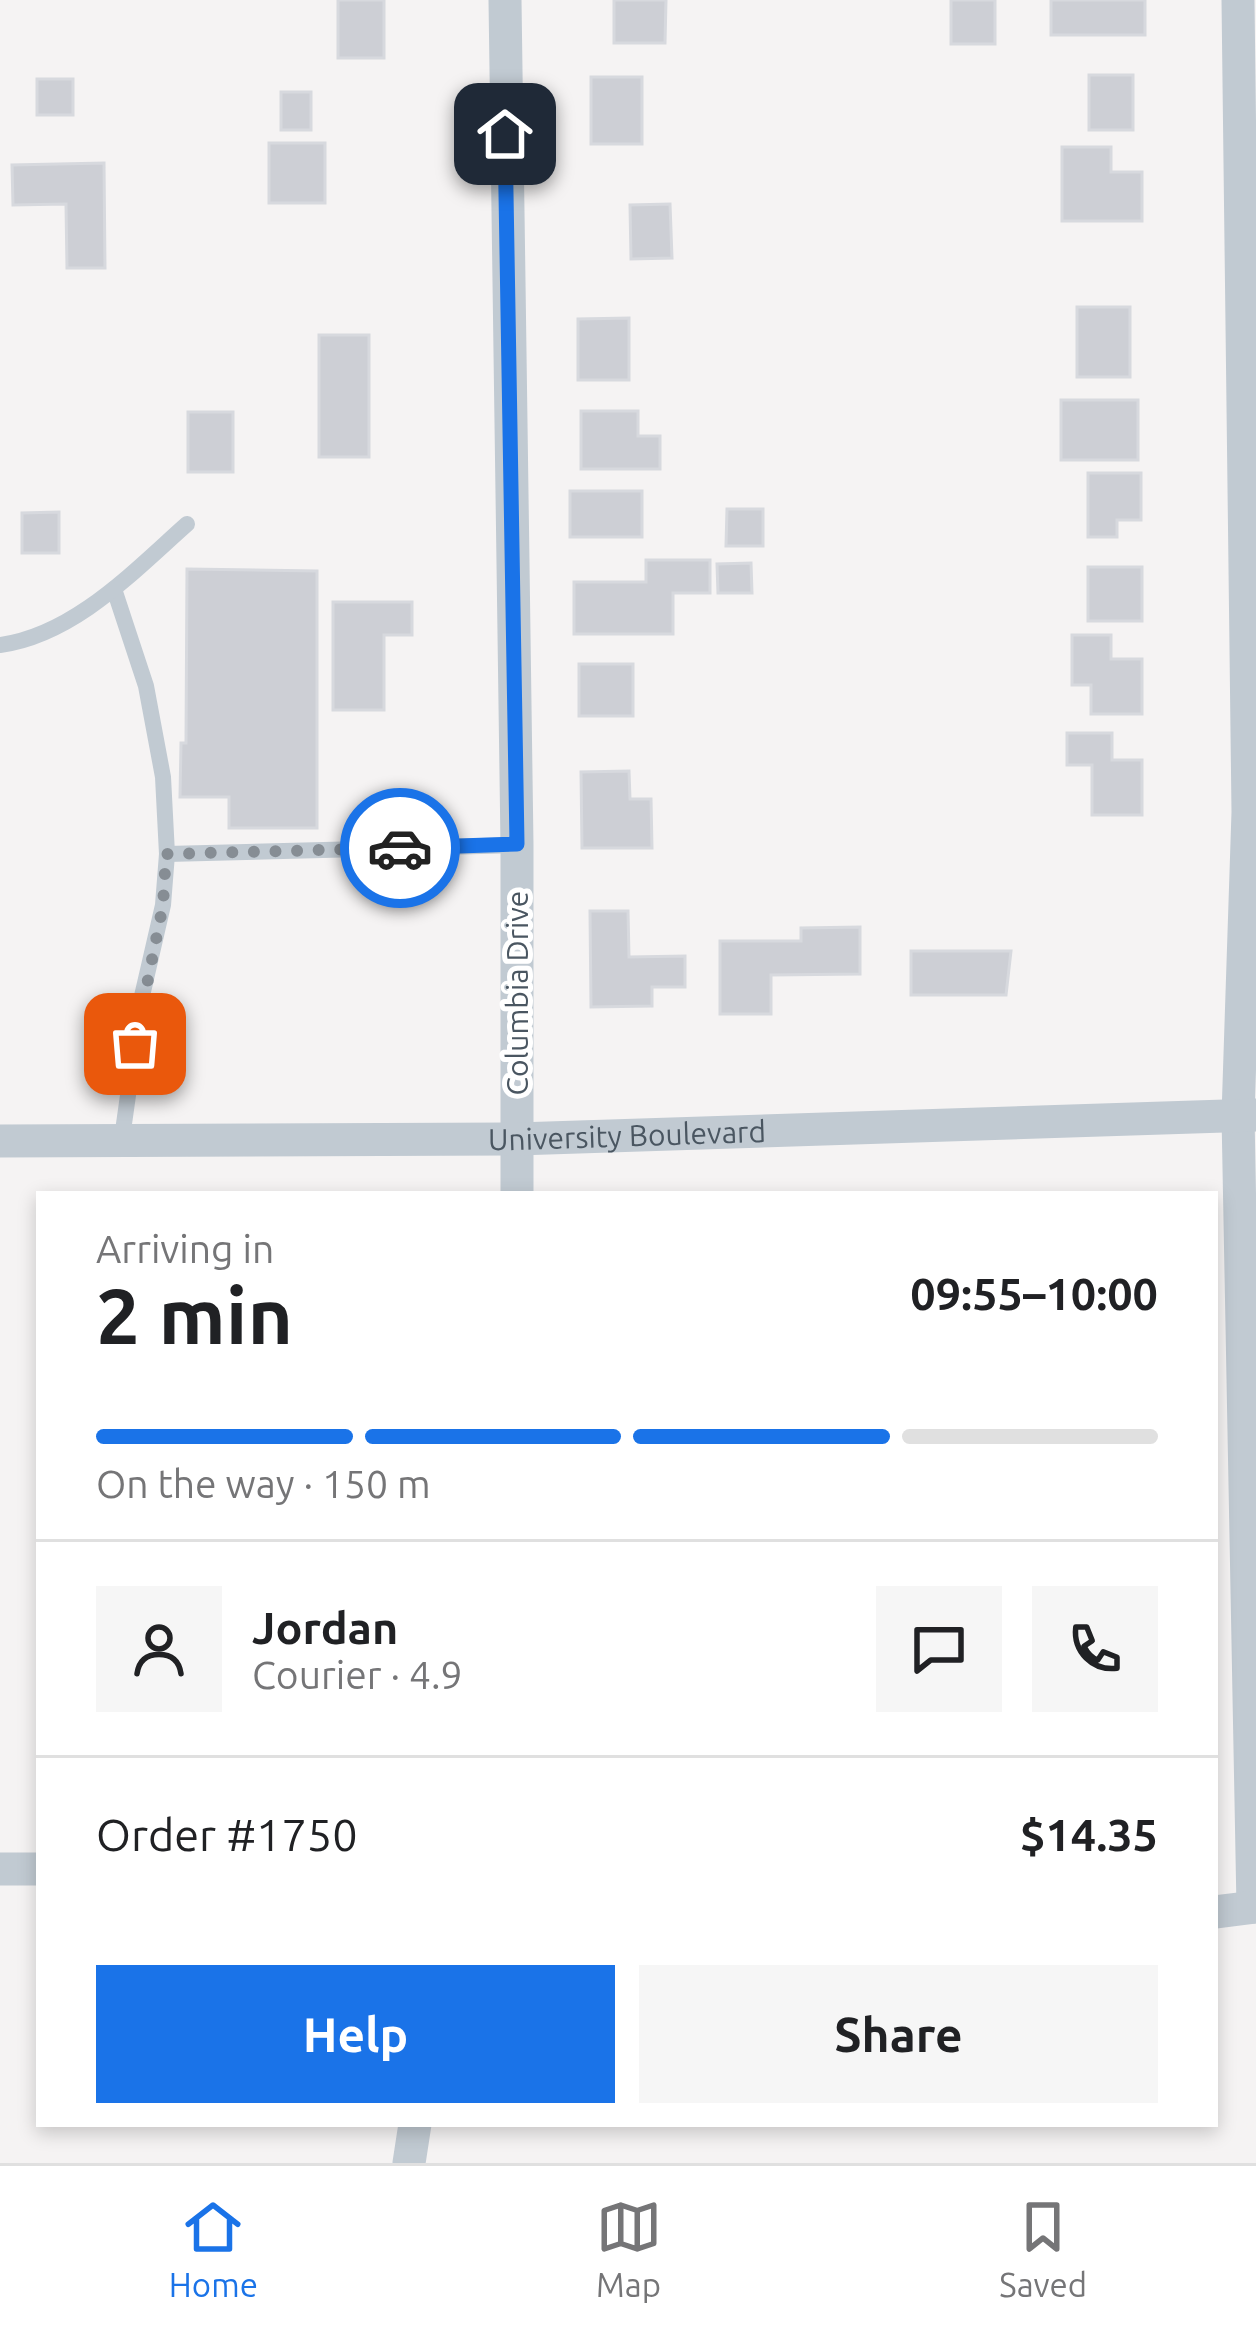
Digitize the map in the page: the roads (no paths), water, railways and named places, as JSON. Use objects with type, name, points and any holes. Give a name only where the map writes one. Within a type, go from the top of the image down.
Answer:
[{"type":"street","name":"Columbia Drive","points":[[505,0],[517,1191]]},
{"type":"street","points":[[1218,1912],[1255,1907],[1238,0]]},
{"type":"street","name":"University Boulevard","points":[[0,1141],[517,1139],[1247,1115]]},
{"type":"street","points":[[0,1869],[36,1869]]},
{"type":"street","points":[[409,2163],[415,2127]]},
{"type":"lane","points":[[0,645],[43,633],[114,589],[188,524]]},
{"type":"lane","points":[[114,589],[150,709],[163,776],[166,854],[163,905],[142,996],[122,1138]]},
{"type":"lane","points":[[166,854],[517,844]]}]
